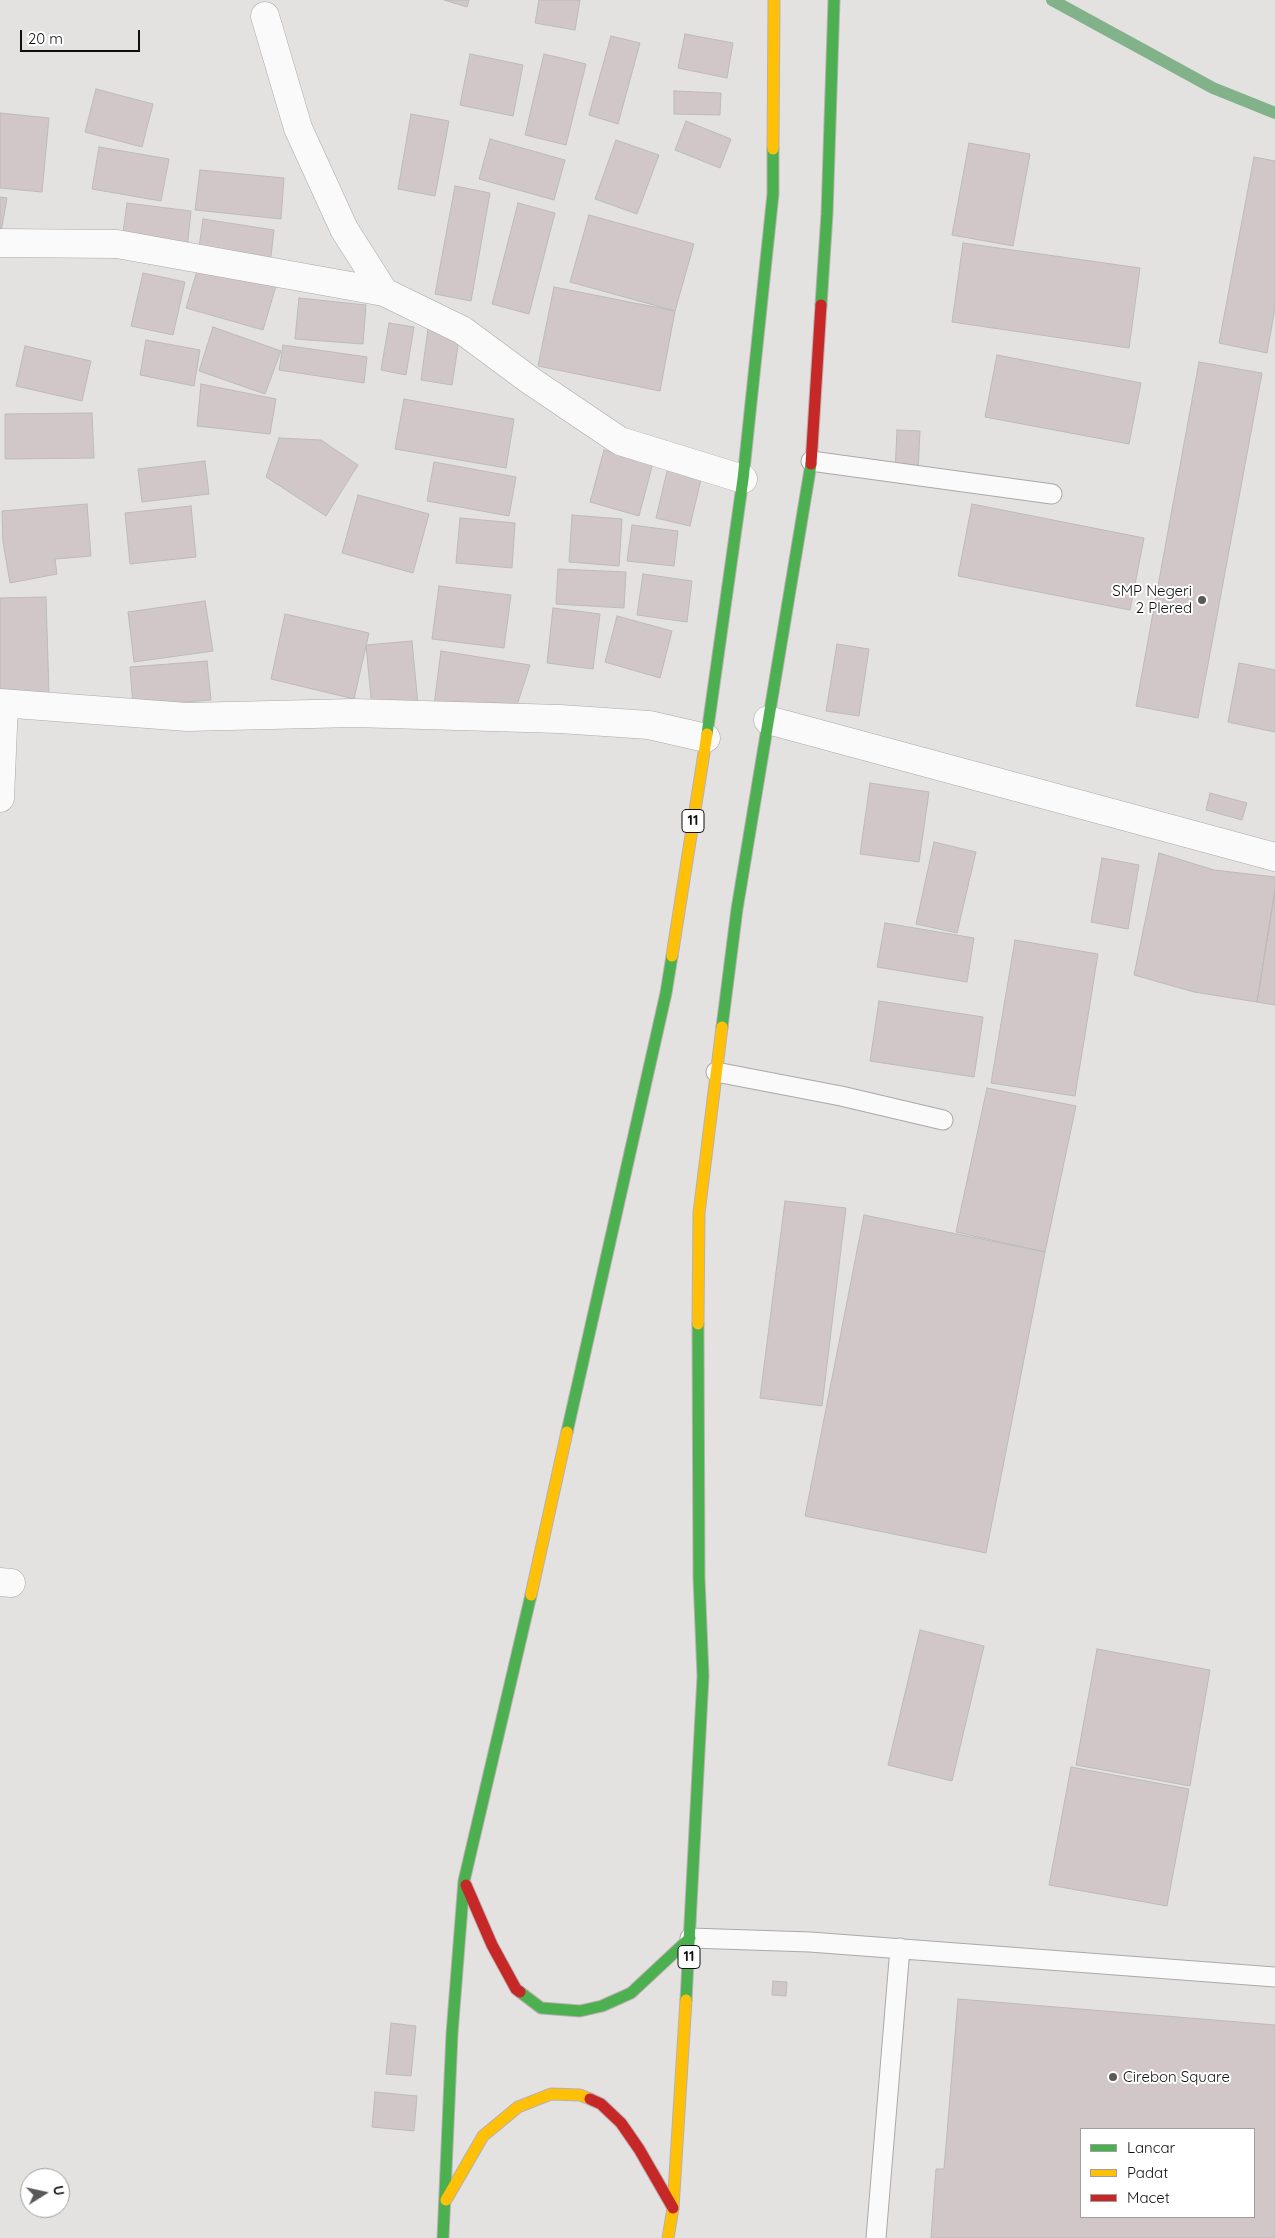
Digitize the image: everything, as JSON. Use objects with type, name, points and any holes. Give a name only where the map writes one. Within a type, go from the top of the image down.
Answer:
[{"type":"highway","name":"11","points":[[443,2238],[452,2034],[464,1881],[523,1630],[666,993],[706,738],[743,478],[773,194],[774,0]]},
{"type":"highway","name":"11","points":[[668,2238],[673,2208],[690,1938],[703,1676],[699,1578],[697,1381],[699,1214],[737,909],[811,461],[827,214],[834,0]]},
{"type":"highway","points":[[464,1881],[492,1944],[516,1989],[540,2008],[580,2011],[602,2006],[631,1993],[690,1938]]},
{"type":"highway","points":[[443,2206],[483,2136],[518,2107],[551,2094],[580,2095],[601,2104],[621,2123],[639,2149],[673,2208]]},
{"type":"street","points":[[265,16],[298,128],[344,229],[384,292]]},
{"type":"street","points":[[0,243],[118,244],[384,292],[462,330],[620,441],[743,478]]},
{"type":"street","points":[[0,798],[2,703],[186,717],[354,713],[560,719],[649,725],[706,738]]},
{"type":"street","points":[[768,720],[1275,857]]},
{"type":"lane","points":[[811,461],[1052,494]]},
{"type":"lane","points":[[716,1072],[841,1096],[943,1120]]},
{"type":"lane","points":[[690,1938],[810,1942],[900,1948],[1275,1978]]},
{"type":"lane","points":[[876,2238],[900,1948]]},
{"type":"building","points":[[444,0],[469,0],[467,7]]},
{"type":"building","points":[[539,0],[580,0],[575,30],[535,23]]},
{"type":"building","points":[[685,34],[733,43],[727,78],[678,68]]},
{"type":"building","points":[[611,36],[640,43],[618,124],[589,115]]},
{"type":"building","points":[[470,54],[523,65],[513,116],[460,105]]},
{"type":"building","points":[[544,54],[586,64],[566,145],[525,135]]},
{"type":"building","points":[[96,89],[153,104],[142,147],[85,132]]},
{"type":"building","points":[[674,91],[721,93],[720,115],[674,114]]},
{"type":"building","points":[[0,113],[49,118],[42,192],[0,188]]},
{"type":"building","points":[[411,114],[449,121],[435,196],[398,189]]},
{"type":"building","points":[[686,121],[731,139],[720,168],[675,150]]},
{"type":"building","points":[[490,139],[565,160],[554,200],[479,179]]},
{"type":"building","points":[[616,140],[659,155],[637,214],[595,199]]},
{"type":"building","points":[[969,143],[1030,154],[1013,246],[952,235]]},
{"type":"building","points":[[99,147],[169,159],[161,201],[92,189]]},
{"type":"building","points":[[1254,157],[1275,161],[1275,308],[1267,353],[1219,343]]},
{"type":"building","points":[[200,170],[284,178],[281,219],[195,210]]},
{"type":"building","points":[[455,186],[490,193],[471,301],[435,294]]},
{"type":"building","points":[[0,197],[7,198],[0,238]]},
{"type":"building","points":[[127,203],[191,211],[187,249],[122,240]]},
{"type":"building","points":[[518,203],[555,213],[529,314],[492,304]]},
{"type":"building","points":[[589,215],[694,244],[675,311],[570,282]]},
{"type":"building","points":[[203,219],[274,230],[270,265],[198,254]]},
{"type":"building","points":[[963,243],[1140,268],[1129,348],[952,322]]},
{"type":"building","points":[[199,264],[276,286],[263,330],[186,308]]},
{"type":"building","points":[[143,273],[185,282],[173,335],[131,326]]},
{"type":"building","points":[[554,287],[675,311],[660,391],[538,366]]},
{"type":"building","points":[[299,298],[366,305],[363,344],[295,339]]},
{"type":"building","points":[[389,323],[414,327],[406,375],[381,370]]},
{"type":"building","points":[[213,327],[281,351],[265,394],[199,371]]},
{"type":"building","points":[[428,329],[460,333],[452,385],[421,380]]},
{"type":"building","points":[[146,340],[200,350],[194,386],[140,375]]},
{"type":"building","points":[[283,345],[367,357],[364,383],[279,370]]},
{"type":"building","points":[[25,346],[91,361],[82,401],[16,386]]},
{"type":"building","points":[[997,355],[1141,383],[1129,444],[985,417]]},
{"type":"building","points":[[1199,362],[1262,373],[1198,718],[1136,706]]},
{"type":"building","points":[[201,384],[276,399],[270,434],[197,426]]},
{"type":"building","points":[[404,399],[514,419],[506,468],[395,449]]},
{"type":"building","points":[[92,413],[94,458],[5,459],[5,414]]},
{"type":"building","points":[[897,430],[920,431],[918,473],[895,473]]},
{"type":"building","points":[[279,438],[321,440],[358,465],[326,516],[266,477]]},
{"type":"building","points":[[604,450],[653,463],[639,516],[590,502]]},
{"type":"building","points":[[205,461],[209,494],[142,502],[138,469]]},
{"type":"building","points":[[434,462],[516,477],[509,516],[427,501]]},
{"type":"building","points":[[668,467],[702,475],[690,526],[656,518]]},
{"type":"building","points":[[358,495],[429,514],[413,573],[342,553]]},
{"type":"building","points":[[87,504],[91,556],[55,559],[57,574],[10,583],[3,542],[2,511]]},
{"type":"building","points":[[972,504],[1144,538],[1130,610],[958,576]]},
{"type":"building","points":[[191,506],[196,557],[130,564],[125,513]]},
{"type":"building","points":[[572,515],[622,519],[619,566],[569,562]]},
{"type":"building","points":[[460,518],[515,523],[512,568],[456,563]]},
{"type":"building","points":[[632,525],[678,531],[674,566],[627,561]]},
{"type":"building","points":[[558,569],[626,572],[624,608],[556,604]]},
{"type":"building","points":[[643,574],[692,581],[687,622],[637,615]]},
{"type":"building","points":[[439,586],[511,595],[504,648],[432,639]]},
{"type":"building","points":[[46,597],[49,694],[0,695],[0,598]]},
{"type":"building","points":[[205,601],[213,651],[134,662],[128,612]]},
{"type":"building","points":[[553,608],[600,614],[593,669],[547,663]]},
{"type":"building","points":[[285,614],[369,633],[354,699],[271,679]]},
{"type":"building","points":[[617,616],[672,631],[660,678],[605,662]]},
{"type":"building","points":[[412,641],[418,705],[372,709],[366,645]]},
{"type":"building","points":[[837,644],[869,649],[859,716],[826,711]]},
{"type":"building","points":[[441,651],[530,665],[516,708],[434,705]]},
{"type":"building","points":[[207,661],[211,700],[133,706],[130,667]]},
{"type":"building","points":[[1239,663],[1275,670],[1275,732],[1228,722]]},
{"type":"building","points":[[870,783],[929,792],[919,862],[860,854]]},
{"type":"building","points":[[1210,793],[1247,803],[1242,820],[1206,810]]},
{"type":"building","points":[[934,842],[976,852],[957,933],[916,924]]},
{"type":"building","points":[[1159,853],[1214,870],[1275,877],[1275,890],[1257,1002],[1194,992],[1134,975]]},
{"type":"building","points":[[1102,858],[1139,865],[1128,929],[1091,922]]},
{"type":"building","points":[[1275,890],[1275,1005],[1257,1002]]},
{"type":"building","points":[[885,923],[974,938],[967,982],[877,967]]},
{"type":"building","points":[[1015,940],[1098,954],[1075,1096],[991,1083]]},
{"type":"building","points":[[879,1001],[983,1017],[974,1077],[870,1061]]},
{"type":"building","points":[[987,1088],[1076,1106],[1045,1252],[956,1232]]},
{"type":"building","points":[[785,1201],[846,1208],[822,1406],[760,1398]]},
{"type":"building","points":[[864,1215],[1045,1252],[986,1553],[805,1516]]},
{"type":"building","points":[[920,1630],[984,1646],[952,1781],[888,1765]]},
{"type":"building","points":[[1097,1649],[1210,1670],[1190,1786],[1076,1765]]},
{"type":"building","points":[[1071,1767],[1189,1789],[1167,1906],[1049,1885]]},
{"type":"building","points":[[773,1981],[787,1982],[786,1996],[772,1995]]},
{"type":"building","name":"Cirebon Square","points":[[958,1999],[1275,2025],[1275,2238],[931,2238],[936,2169],[944,2169]]},
{"type":"building","points":[[391,2023],[416,2026],[411,2076],[386,2074]]},
{"type":"building","points":[[375,2092],[417,2096],[414,2131],[372,2127]]},
{"type":"waterway","points":[[1052,0],[1213,88],[1275,113]]},
{"type":"traffic: fast","points":[[821,305],[827,214],[834,0]]},
{"type":"traffic: fast","points":[[707,734],[743,479],[773,194],[773,149]]},
{"type":"traffic: fast","points":[[722,1027],[737,909],[811,464]]},
{"type":"traffic: fast","points":[[567,1432],[666,993],[672,956]]},
{"type":"traffic: fast","points":[[686,2000],[703,1676],[699,1578],[698,1324]]},
{"type":"traffic: fast","points":[[443,2238],[452,2034],[464,1881],[531,1595]]},
{"type":"traffic: fast","points":[[520,1992],[541,2008],[580,2011],[602,2006],[631,1993],[690,1938]]},
{"type":"traffic: slow","points":[[773,149],[774,0]]},
{"type":"traffic: slow","points":[[672,956],[707,734]]},
{"type":"traffic: slow","points":[[698,1324],[699,1213],[722,1027]]},
{"type":"traffic: slow","points":[[531,1595],[567,1432]]},
{"type":"traffic: slow","points":[[668,2238],[673,2208],[686,2000]]},
{"type":"traffic: slow","points":[[446,2200],[483,2136],[518,2107],[551,2094],[580,2095],[590,2099]]},
{"type":"traffic: jam","points":[[811,464],[821,305]]},
{"type":"traffic: jam","points":[[466,1885],[492,1945],[516,1989],[520,1992]]},
{"type":"traffic: jam","points":[[590,2099],[601,2104],[621,2123],[639,2149],[673,2208]]},
{"type":"place","name":"SMP Negeri 2 Plered","points":[[1202,600]]},
{"type":"place","name":"Cirebon Square","points":[[1113,2077]]}]
